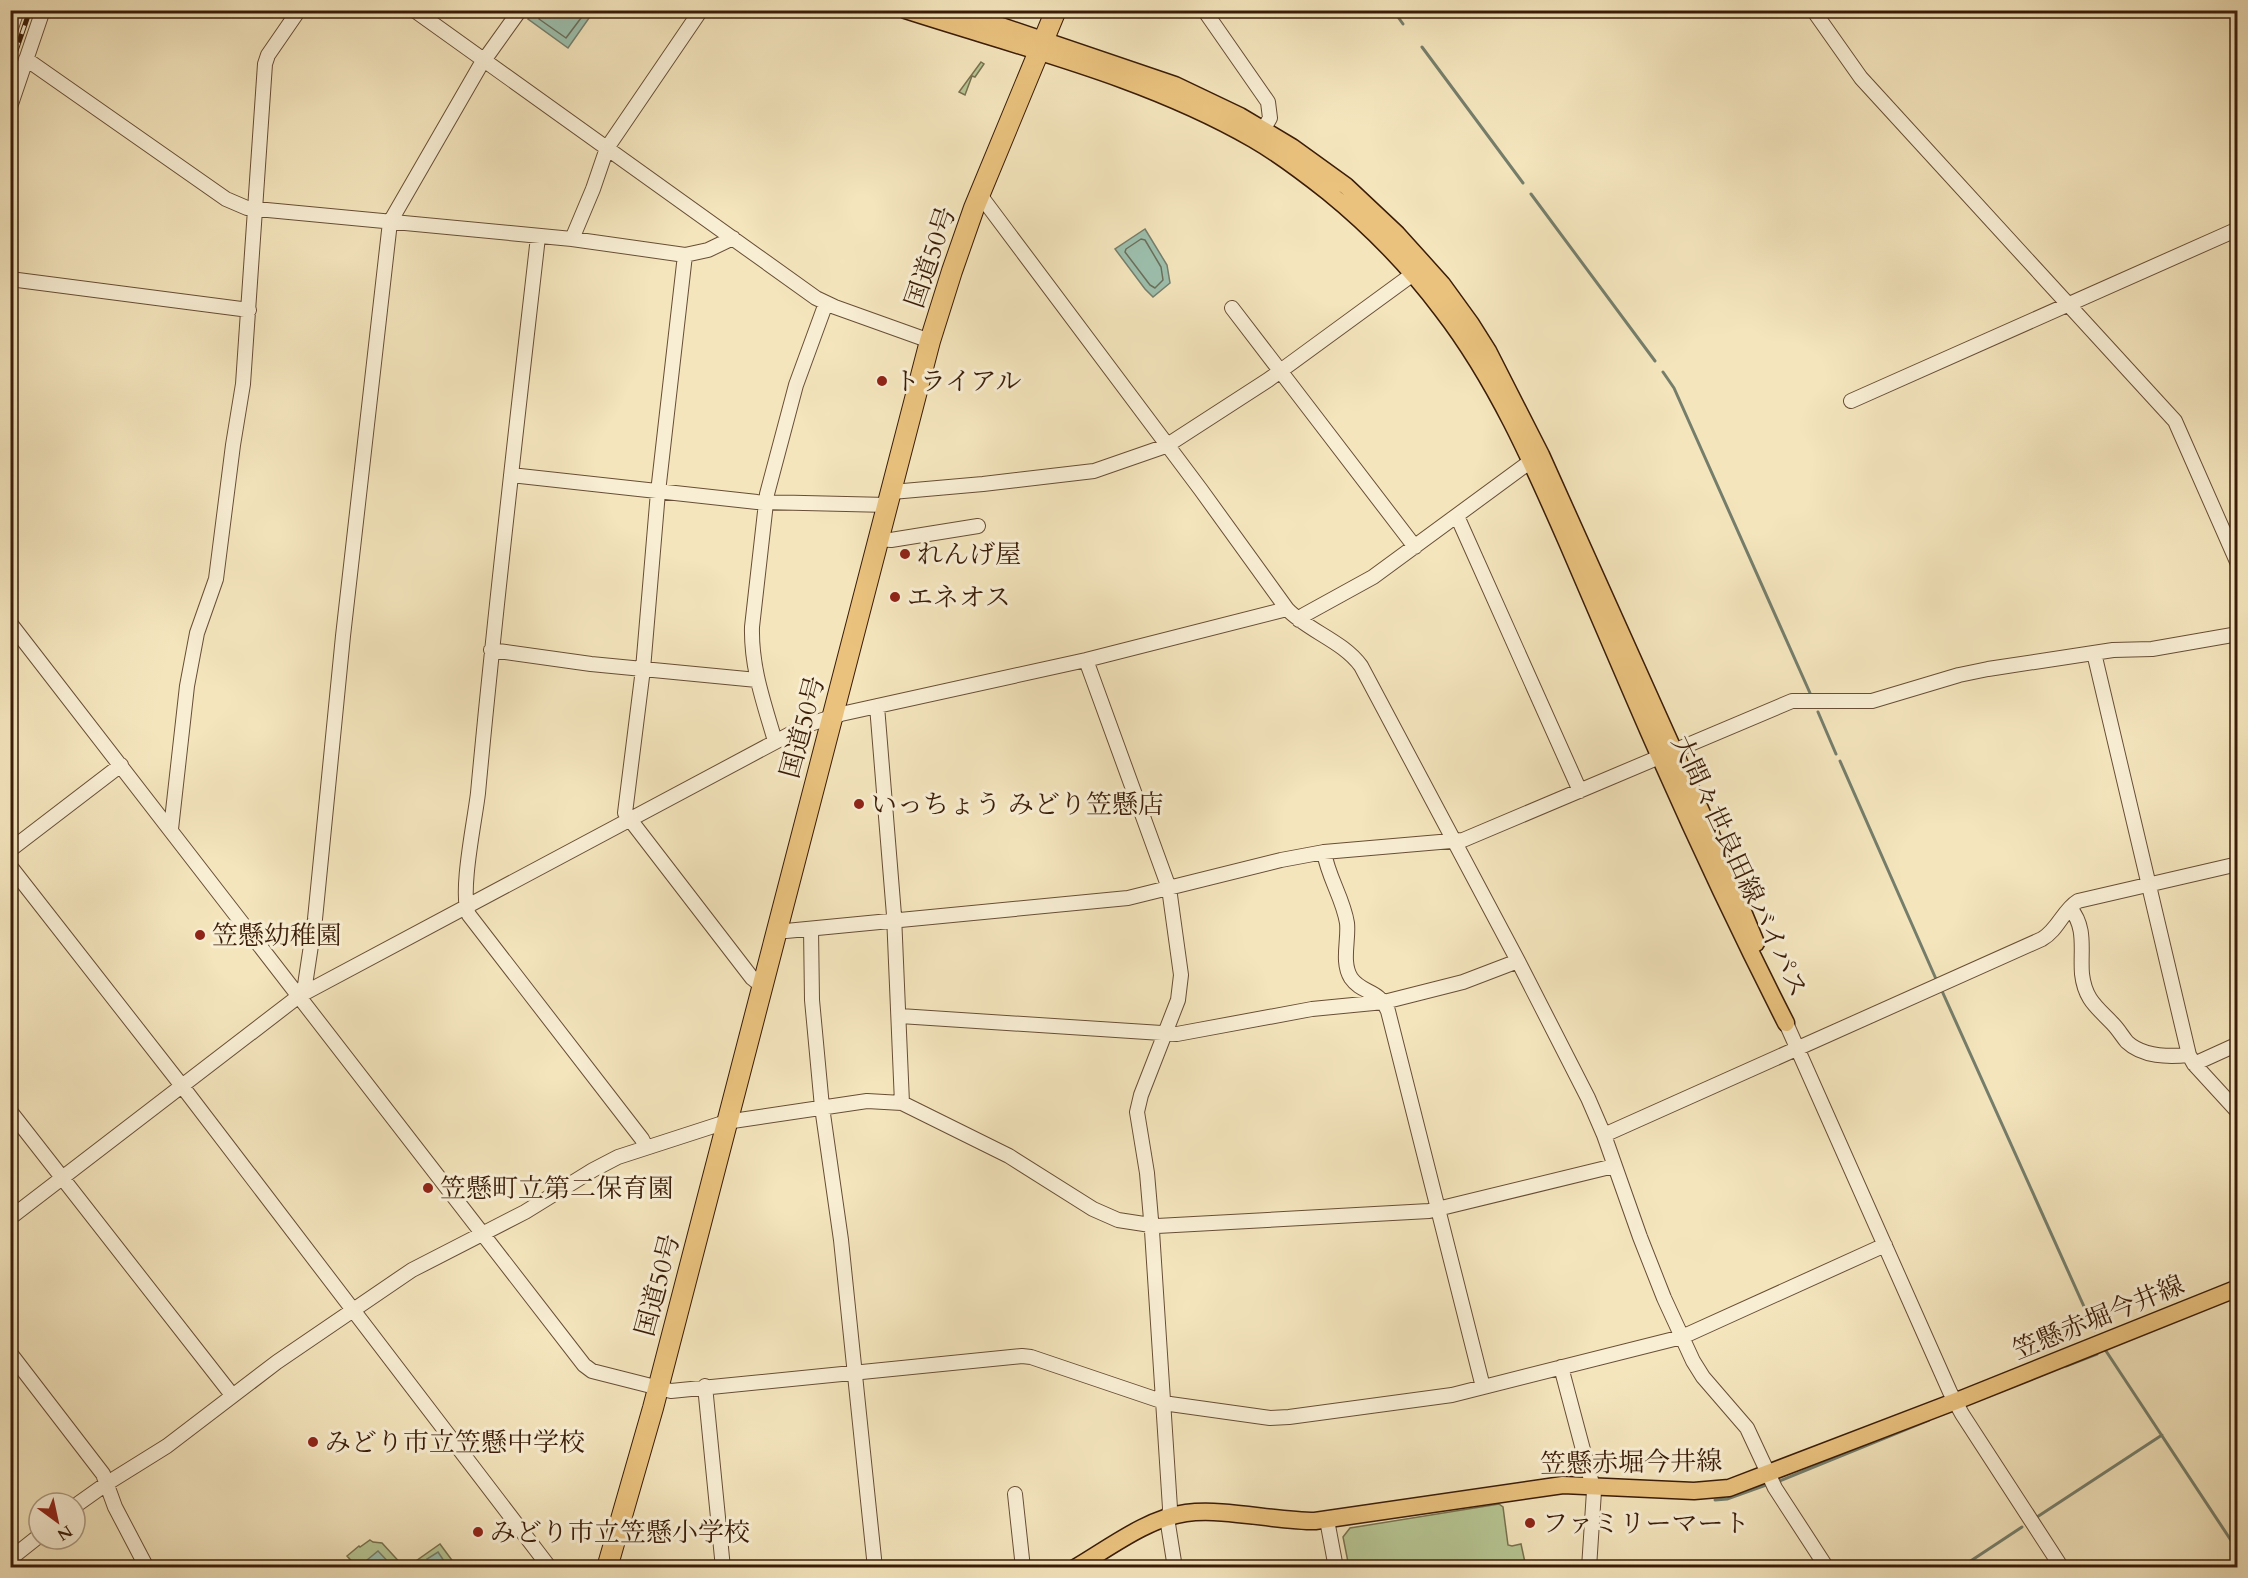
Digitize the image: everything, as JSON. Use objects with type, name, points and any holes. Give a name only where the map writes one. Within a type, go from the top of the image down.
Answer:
[{"type":"highway","name":"国道50号","points":[[636,1470],[930,341],[952,271],[980,195],[1056,10]]},
{"type":"highway","points":[[607,1568],[636,1470]]},
{"type":"highway","points":[[619,1568],[636,1470]]},
{"type":"main road","name":"大間々世良田線バイパス","points":[[905,10],[1175,85],[1207,99],[1263,130],[1318,165],[1370,207],[1442,284],[1471,324],[1501,374],[1541,455],[1736,924],[1786,1023]]},
{"type":"main road","name":"大間々世良田線バイパス","points":[[954,10],[1202,111],[1293,164],[1362,220],[1413,274],[1444,313],[1475,358],[1497,396],[1531,461],[1667,755]]},
{"type":"main road","name":"笠懸赤堀今井線","points":[[1076,1568],[1144,1527],[1186,1513],[1210,1512],[1283,1520],[1326,1520],[1548,1486],[1593,1485],[1706,1491],[1729,1488],[2236,1293]]},
{"type":"street","points":[[10,31],[17,10]]},
{"type":"street","points":[[10,107],[43,10]]},
{"type":"street","points":[[171,829],[187,686],[197,633],[216,579],[243,384],[265,64],[268,55],[299,10]]},
{"type":"street","points":[[414,10],[826,303],[930,341]]},
{"type":"street","points":[[298,996],[305,985],[315,919],[343,636],[390,222],[484,60],[520,10]]},
{"type":"street","points":[[572,239],[607,148],[701,10]]},
{"type":"street","points":[[1204,10],[1268,102],[1270,118],[1263,130]]},
{"type":"street","points":[[1813,10],[1861,78],[2175,421],[2238,564]]},
{"type":"street","points":[[26,59],[226,199],[238,205],[572,239],[685,255],[708,249],[733,237]]},
{"type":"street","points":[[980,195],[1201,490],[1287,609],[1299,620],[1352,656],[1361,666],[1569,1060],[1604,1135],[1644,1247],[1682,1337],[1703,1377],[1747,1428],[1767,1475],[1827,1568]]},
{"type":"street","points":[[1851,401],[2238,229]]},
{"type":"street","points":[[538,237],[491,650],[476,811],[465,899],[466,908],[508,966],[642,1138],[646,1147]]},
{"type":"street","points":[[685,255],[658,492],[643,669],[625,810],[629,819],[752,978],[762,986]]},
{"type":"street","points":[[511,476],[765,502],[890,499],[983,484],[1094,471],[1166,446],[1281,371],[1413,274]]},
{"type":"street","points":[[10,279],[249,310]]},
{"type":"street","points":[[776,741],[756,680],[752,648],[752,627],[765,502],[796,385],[826,303]]},
{"type":"street","points":[[1232,308],[1415,547]]},
{"type":"street","points":[[1299,620],[1372,577],[1531,461]]},
{"type":"street","points":[[1457,516],[1580,791]]},
{"type":"street","points":[[879,539],[891,540],[978,526]]},
{"type":"street","points":[[10,1218],[298,996],[807,725],[832,716],[1086,660],[1287,609]]},
{"type":"street","points":[[10,623],[584,1365],[592,1371],[671,1391],[1022,1356],[1031,1357],[1163,1402],[1278,1418],[1428,1400],[1682,1337],[1885,1245]]},
{"type":"street","points":[[777,930],[812,929],[1128,898],[1281,860],[1324,852],[1455,842],[1792,701],[1872,700],[1959,675],[2094,653],[2152,649],[2238,634]]},
{"type":"street","points":[[491,650],[756,680]]},
{"type":"street","points":[[2094,653],[2148,885],[2192,1059],[2238,1112]]},
{"type":"street","points":[[1086,660],[1169,888],[1182,982],[1178,1000],[1137,1112],[1147,1173],[1163,1402],[1168,1524],[1175,1568]]},
{"type":"street","points":[[877,706],[900,1016],[902,1103]]},
{"type":"street","points":[[10,850],[121,765]]},
{"type":"street","points":[[1324,852],[1347,921],[1346,962],[1351,976],[1384,1002],[1483,1387]]},
{"type":"street","points":[[1604,1135],[2046,937],[2070,908],[2078,902],[2238,864]]},
{"type":"street","points":[[10,866],[182,1086],[550,1568]]},
{"type":"street","points":[[2070,908],[2075,914],[2082,933],[2082,976],[2093,1005],[2128,1042],[2139,1049],[2163,1056],[2192,1059],[2238,1044]]},
{"type":"street","points":[[812,929],[812,1000],[822,1107],[841,1240],[875,1568]]},
{"type":"street","points":[[900,1016],[1178,1034],[1312,1009],[1384,1002],[1463,982],[1518,961]]},
{"type":"street","points":[[1786,1023],[1955,1402],[2062,1568]]},
{"type":"street","points":[[87,1497],[167,1446],[232,1395],[352,1310],[418,1267],[525,1212],[618,1157],[726,1122],[867,1101],[902,1103],[1009,1156],[1093,1209],[1118,1220],[1151,1225],[1438,1209],[1614,1166]]},
{"type":"street","points":[[10,1111],[232,1395]]},
{"type":"street","points":[[10,1353],[103,1474],[115,1507],[147,1568]]},
{"type":"street","points":[[1561,1367],[1593,1485],[1589,1568]]},
{"type":"street","points":[[705,1386],[723,1568]]},
{"type":"street","points":[[1015,1494],[1023,1568]]},
{"type":"street","points":[[1326,1520],[1336,1568]]},
{"type":"street","points":[[10,1559],[27,1546]]},
{"type":"green space","points":[[981,62],[984,64],[975,77],[972,76],[965,95],[959,92]]},
{"type":"green space","points":[[1499,1504],[1503,1507],[1508,1545],[1521,1544],[1526,1567],[1349,1567],[1343,1537],[1350,1528]]},
{"type":"green space","points":[[370,1540],[382,1543],[404,1567],[357,1567],[347,1556]]},
{"type":"green space","points":[[440,1544],[457,1567],[406,1568]]},
{"type":"water","points":[[534,11],[594,11],[568,48],[528,19]]},
{"type":"water","points":[[1145,229],[1167,265],[1170,283],[1153,297],[1115,249]]},
{"type":"water","points":[[378,1551],[393,1567],[363,1567],[361,1565]]},
{"type":"water","points":[[438,1552],[448,1567],[432,1567],[427,1559]]},
{"type":"waterway","points":[[1393,10],[1403,24]]},
{"type":"waterway","points":[[1422,47],[1523,183]]},
{"type":"waterway","points":[[1531,194],[1655,361]]},
{"type":"waterway","points":[[1663,372],[1674,388],[1810,693]]},
{"type":"waterway","points":[[1818,712],[1836,754]]},
{"type":"waterway","points":[[1840,761],[1936,979]]},
{"type":"waterway","points":[[1942,991],[2095,1331]]},
{"type":"waterway","points":[[2106,1351],[2238,1551]]},
{"type":"waterway","points":[[2066,1366],[2097,1354]]},
{"type":"waterway","points":[[1777,1482],[1929,1420]]},
{"type":"waterway","points":[[2037,1517],[2162,1435]]},
{"type":"waterway","points":[[1715,1500],[1727,1499],[1766,1485]]},
{"type":"waterway","points":[[1960,1568],[2022,1527]]},
{"type":"railway","points":[[10,68],[30,10]]},
{"type":"place","name":"トライアル","points":[[882,381]]},
{"type":"place","name":"れんげ屋","points":[[905,554]]},
{"type":"place","name":"エネオス","points":[[895,597]]},
{"type":"place","name":"いっちょう みどり笠懸店","points":[[859,804]]},
{"type":"place","name":"笠懸幼稚園","points":[[200,935]]},
{"type":"place","name":"笠懸町立第二保育園","points":[[428,1188]]},
{"type":"place","name":"みどり市立笠懸中学校","points":[[313,1442]]},
{"type":"place","name":"ファミリーマート","points":[[1530,1523]]},
{"type":"place","name":"みどり市立笠懸小学校","points":[[478,1532]]}]
